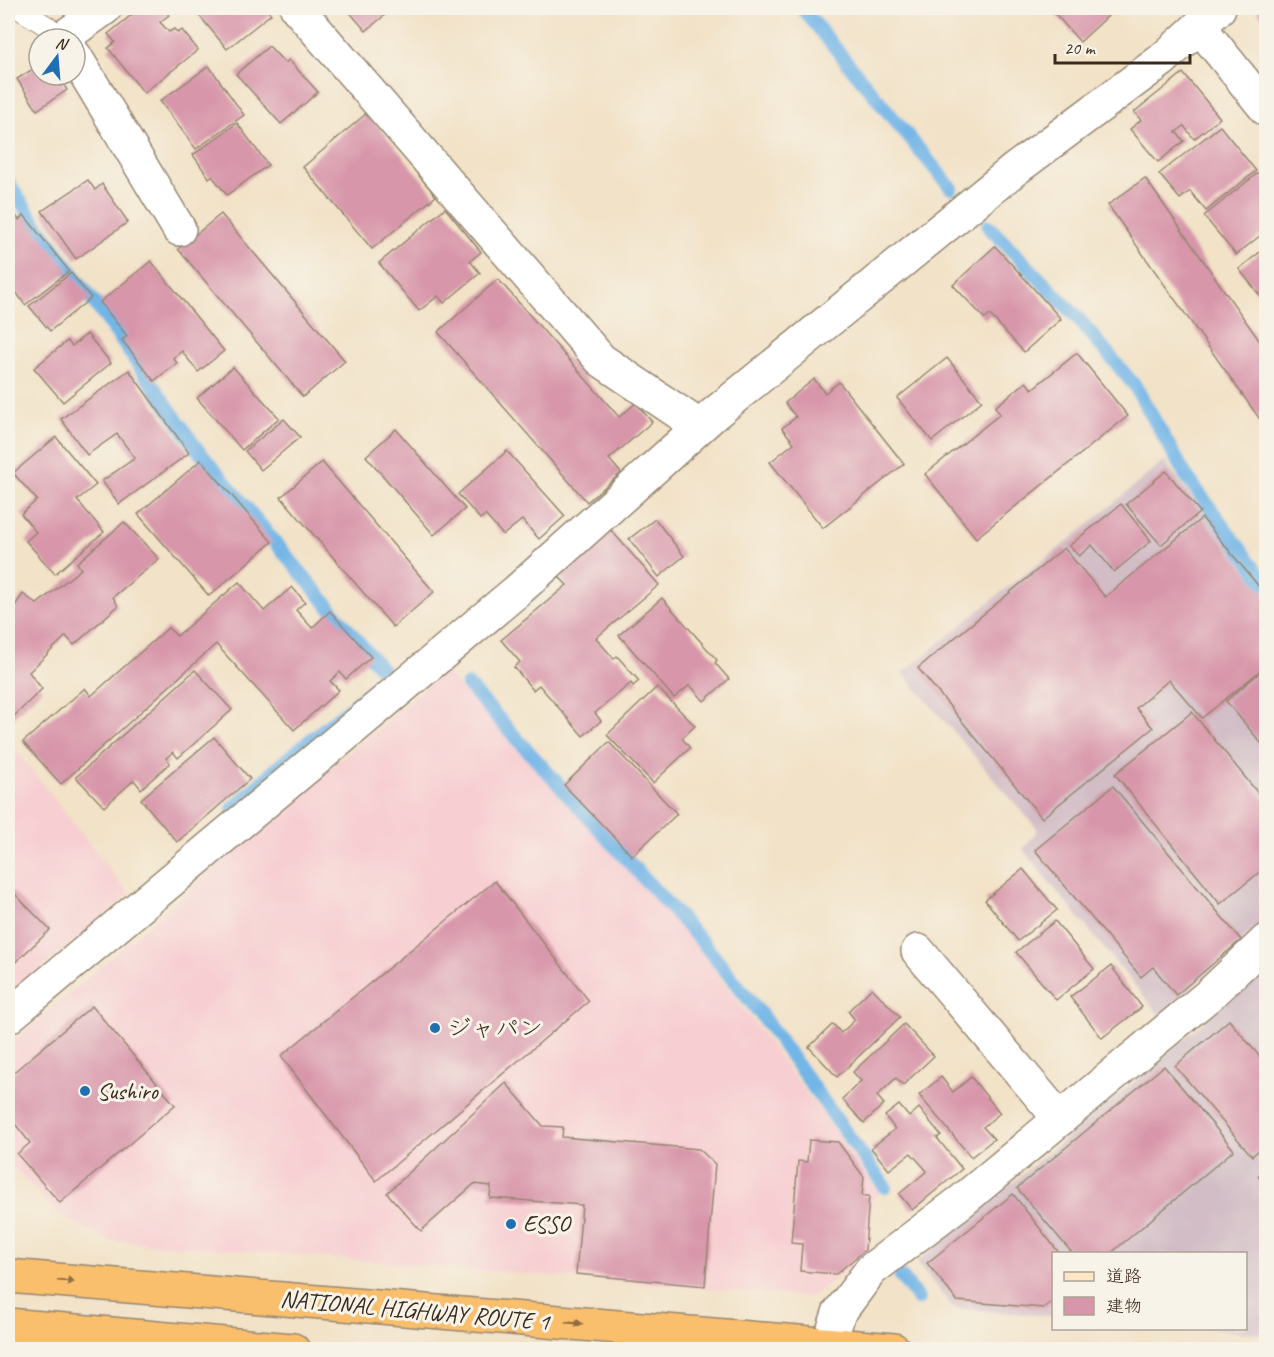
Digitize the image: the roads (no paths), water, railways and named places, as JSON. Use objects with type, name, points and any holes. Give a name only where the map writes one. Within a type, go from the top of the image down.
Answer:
[{"type":"highway","name":"NATIONAL HIGHWAY ROUTE 1","points":[[8,1276],[894,1350]]},
{"type":"highway","name":"NATIONAL HIGHWAY ROUTE 1","points":[[8,1325],[293,1350]]},
{"type":"street","points":[[85,27],[105,8]]},
{"type":"street","points":[[297,8],[601,360],[699,426]]},
{"type":"street","points":[[8,1017],[517,591],[699,426],[1014,170],[1162,60],[1209,17],[1266,109]]},
{"type":"street","points":[[87,76],[179,229]]},
{"type":"street","points":[[829,1344],[839,1313],[871,1270],[963,1200],[1209,995],[1266,941]]},
{"type":"street","points":[[918,951],[1060,1119]]},
{"type":"street","points":[[8,1325],[24,1350]]},
{"type":"lane","points":[[18,8],[44,27]]},
{"type":"waterway","points":[[802,8],[951,188]]},
{"type":"waterway","points":[[8,182],[198,450],[388,677],[286,760],[233,808]]},
{"type":"waterway","points":[[988,226],[1077,317],[1135,386],[1185,474],[1266,584]]},
{"type":"waterway","points":[[468,685],[703,943],[760,1013],[885,1187]]},
{"type":"waterway","points":[[901,1276],[918,1299]]},
{"type":"place","name":"ジャパン","points":[[435,1028]]},
{"type":"place","name":"Sushiro","points":[[85,1091]]},
{"type":"place","name":"ESSO","points":[[511,1224]]}]
